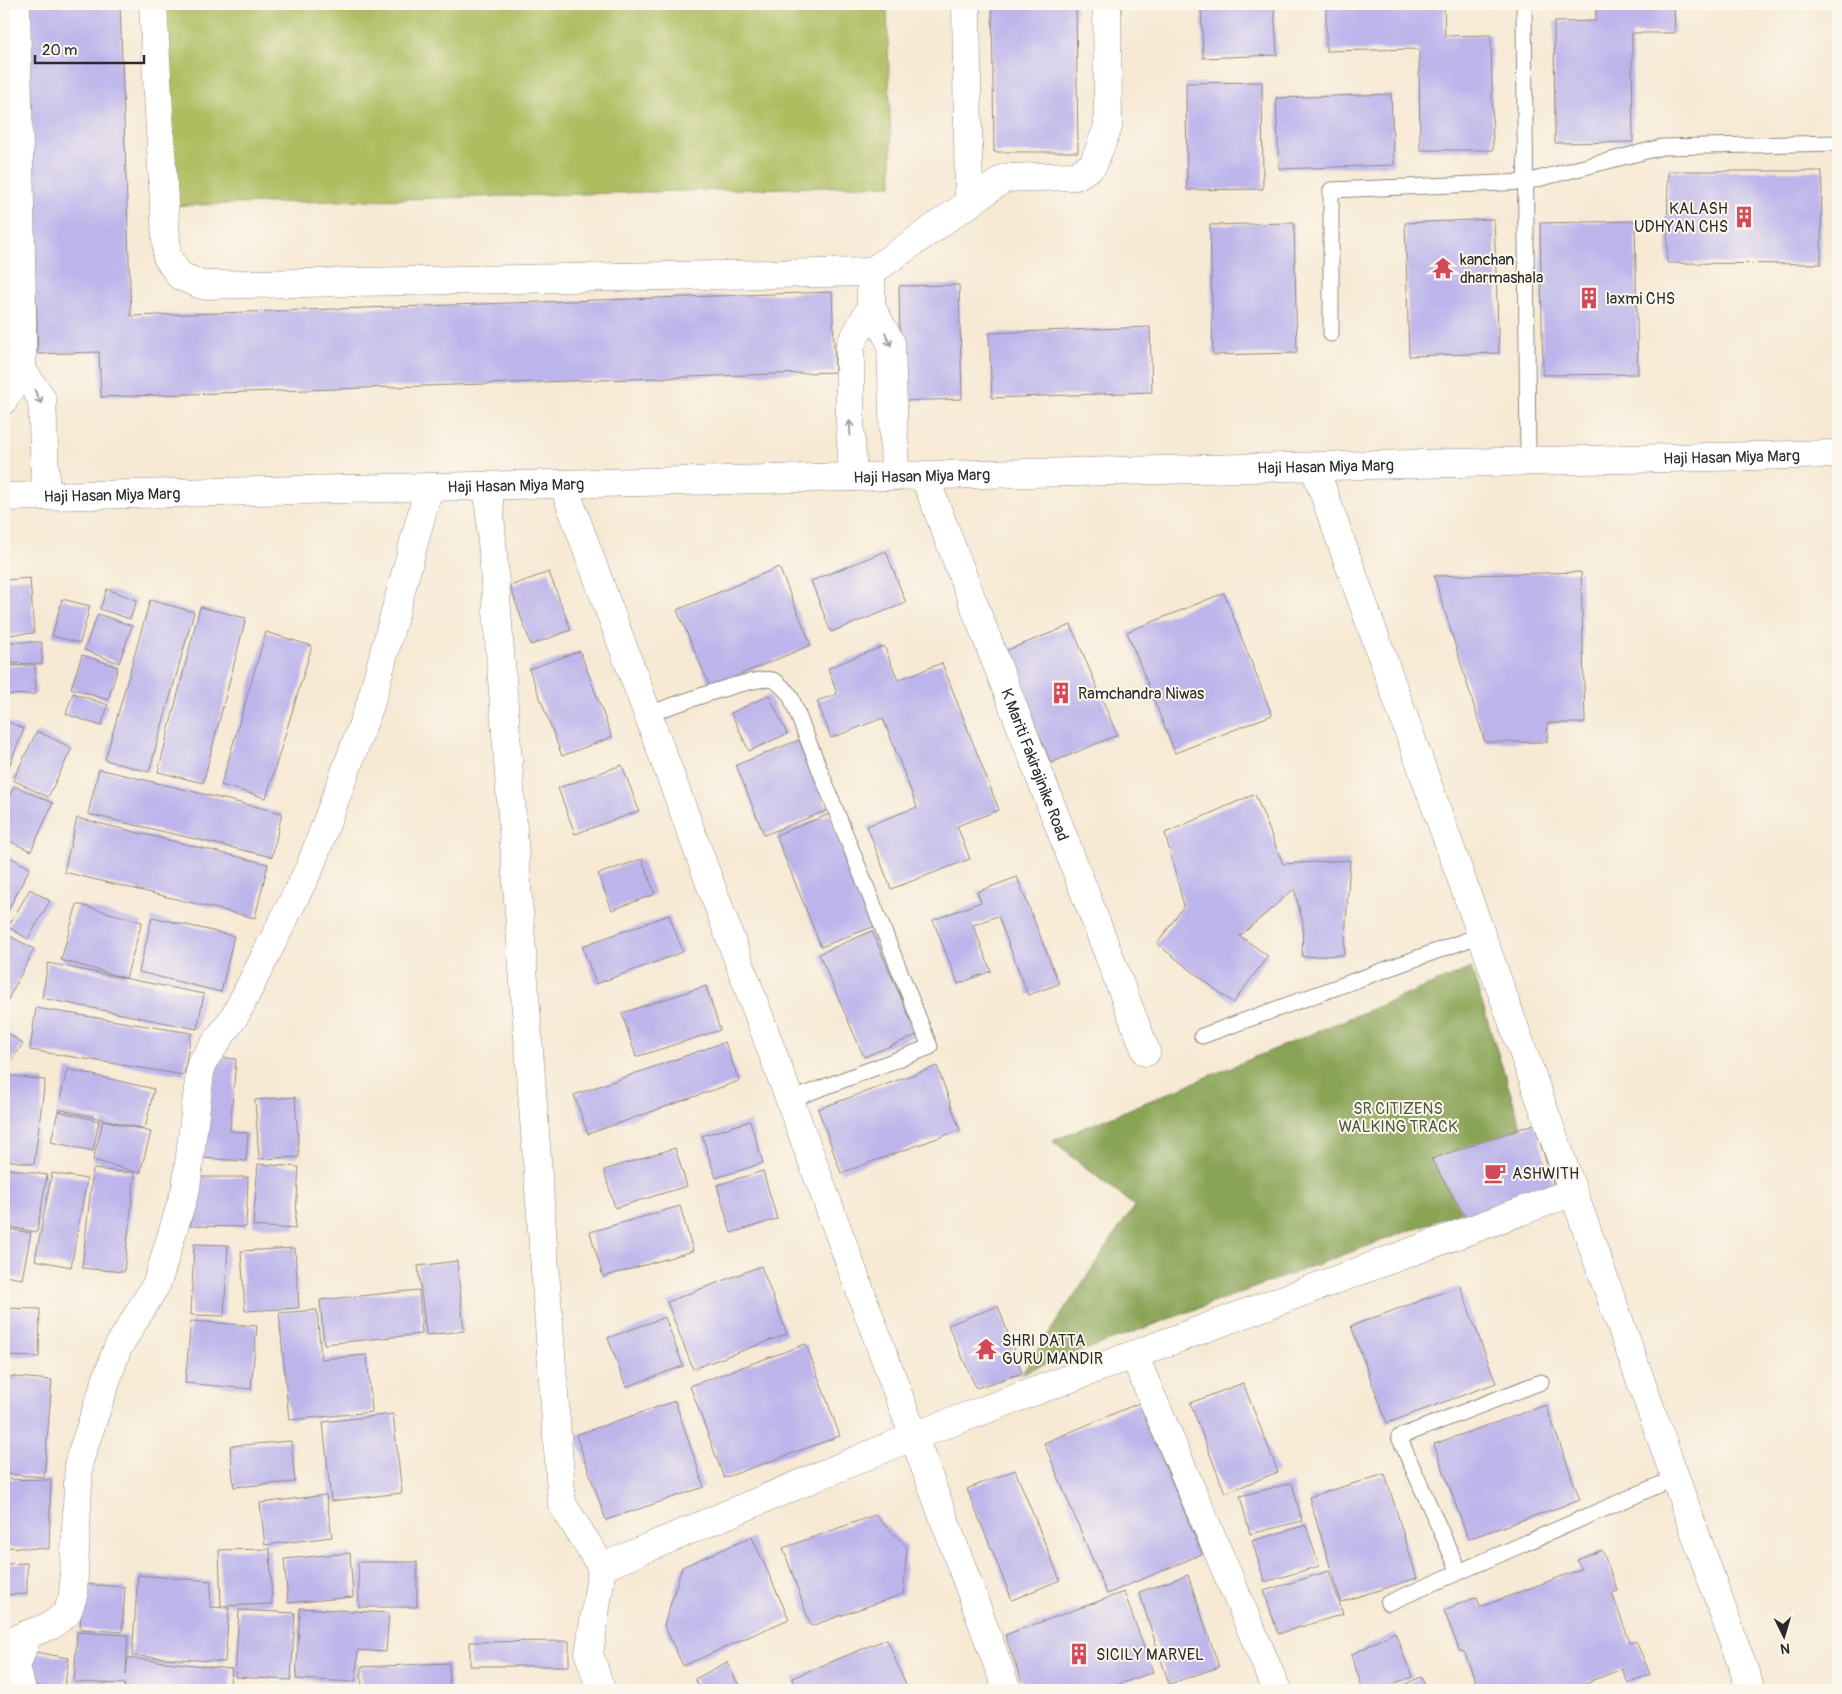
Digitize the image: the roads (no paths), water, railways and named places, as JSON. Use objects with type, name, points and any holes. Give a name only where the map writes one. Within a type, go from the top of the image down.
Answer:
[{"type":"street","points":[[16,4],[12,161],[13,305],[22,370],[42,399],[46,496]]},
{"type":"street","points":[[153,4],[166,257],[180,276],[202,285],[871,272],[1005,178],[1076,176],[1092,165],[1108,127],[1107,4]]},
{"type":"street","points":[[966,4],[969,204]]},
{"type":"street","points":[[853,477],[850,423],[850,346],[871,307],[871,272]]},
{"type":"street","points":[[871,307],[891,343],[895,476]]},
{"type":"street","points":[[4,400],[22,370]]},
{"type":"street","name":"Haji Hasan Miya Marg","points":[[4,497],[1838,454]]},
{"type":"street","points":[[1314,466],[1751,1690]]},
{"type":"street","name":"K Mariti Fakirajinike Road","points":[[924,475],[1146,1052]]},
{"type":"street","points":[[563,484],[1007,1690]]},
{"type":"street","points":[[488,486],[562,1504],[602,1567],[589,1654],[601,1690]]},
{"type":"street","points":[[4,1650],[13,1640],[52,1625],[67,1613],[73,1596],[79,1461],[118,1349],[157,1283],[163,1264],[186,1188],[201,1064],[236,1014],[310,867],[370,705],[430,487]]},
{"type":"street","points":[[602,1567],[914,1436],[1573,1192]]},
{"type":"street","points":[[1134,1355],[1277,1690]]},
{"type":"street","points":[[22,1690],[16,1667],[28,1634]]},
{"type":"lane","points":[[1524,4],[1528,461]]},
{"type":"lane","points":[[1331,334],[1331,190],[1526,182],[1662,147],[1838,143]]},
{"type":"lane","points":[[648,714],[762,678],[775,680],[790,695],[930,1047],[790,1100]]},
{"type":"lane","points":[[1202,1036],[1481,935]]},
{"type":"lane","points":[[1459,1572],[1399,1437],[1541,1382]]},
{"type":"lane","points":[[1388,1603],[1675,1478]]},
{"type":"place","name":"KALASH UDHYAN CHS","points":[[1744,217]]},
{"type":"place","name":"kanchan dharmashala","points":[[1443,268]]},
{"type":"place","name":"laxmi CHS","points":[[1589,298]]},
{"type":"place","name":"Ramchandra Niwas","points":[[1061,693]]},
{"type":"place","name":"ASHWITH","points":[[1495,1173]]},
{"type":"place","name":"SHRI DATTA GURU MANDIR","points":[[986,1349]]},
{"type":"place","name":"SICILY MARVEL","points":[[1079,1654]]},
{"type":"park label","name":"SR CITIZENS WALKING TRACK","points":[[1398,1117]]}]
